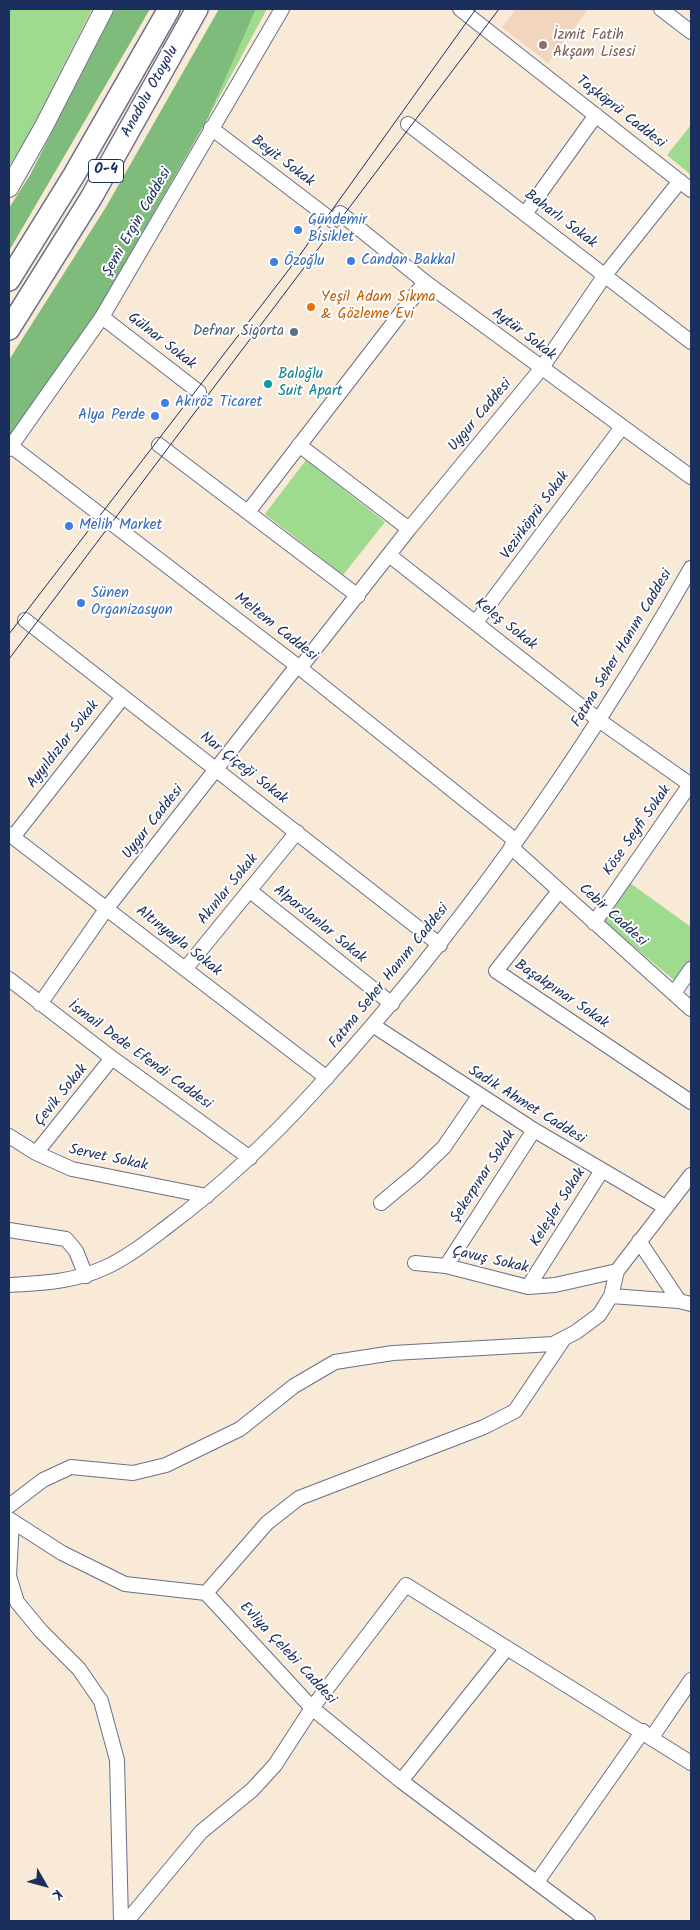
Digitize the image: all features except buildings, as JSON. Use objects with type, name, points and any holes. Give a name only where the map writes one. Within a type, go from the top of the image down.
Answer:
[{"type":"highway","name":"Anadolu Otoyolu","points":[[9,280],[78,167],[169,9]]},
{"type":"highway","name":"Anadolu Otoyolu","points":[[9,329],[91,198],[197,9]]},
{"type":"main road","points":[[9,188],[43,128],[104,9]]},
{"type":"street","name":"Şemi Ergin Caddesi","points":[[10,448],[102,317],[282,9]]},
{"type":"street","name":"Taşköprü Caddesi","points":[[460,9],[691,190]]},
{"type":"street","points":[[662,9],[691,32]]},
{"type":"street","points":[[525,214],[596,115]]},
{"type":"street","name":"Baharlı Sokak","points":[[408,124],[691,342]]},
{"type":"street","name":"Beyit Sokak","points":[[211,128],[337,217]]},
{"type":"street","name":"Uygur Caddesi","points":[[40,1004],[107,908],[216,770],[358,596],[409,529],[541,368],[606,275],[680,181]]},
{"type":"street","name":"Aytür Sokak","points":[[337,217],[691,477]]},
{"type":"street","points":[[248,512],[425,282]]},
{"type":"street","name":"Gülnar Sokak","points":[[102,317],[199,392]]},
{"type":"street","name":"Vezirköprü Sokak","points":[[476,622],[622,427]]},
{"type":"street","points":[[160,445],[358,596]]},
{"type":"street","points":[[299,445],[409,529]]},
{"type":"street","name":"Meltem Caddesi","points":[[10,448],[299,667],[513,844]]},
{"type":"street","name":"Keleş Sokak","points":[[389,555],[600,721],[691,784]]},
{"type":"street","name":"Fatma Seher Hanım Caddesi","points":[[9,1285],[69,1281],[86,1276],[125,1256],[208,1196],[250,1158],[327,1078],[374,1026],[440,945],[513,844],[600,721],[691,568]]},
{"type":"street","name":"Nar Çiçeği Sokak","points":[[25,620],[440,945]]},
{"type":"street","name":"Ayyıldızlar Sokak","points":[[11,836],[123,697]]},
{"type":"street","name":"Köse Seyfi Sokak","points":[[594,923],[691,784]]},
{"type":"street","name":"Akınlar Sokak","points":[[186,968],[297,832]]},
{"type":"street","name":"Altınyayla Sokak","points":[[11,836],[186,968],[327,1078]]},
{"type":"street","name":"Cebir Caddesi","points":[[513,844],[559,891],[691,1009]]},
{"type":"street","name":"Alparslanlar Sokak","points":[[250,890],[392,1004]]},
{"type":"street","name":"Başakpınar Sokak","points":[[559,891],[496,971],[691,1102]]},
{"type":"street","points":[[674,993],[691,968]]},
{"type":"street","name":"İsmail Dede Efendi Caddesi","points":[[9,979],[112,1058],[250,1158]]},
{"type":"street","name":"Sadık Ahmet Caddesi","points":[[374,1026],[478,1096],[601,1172],[665,1208]]},
{"type":"street","name":"Çevik Sokak","points":[[36,1153],[112,1058]]},
{"type":"street","points":[[381,1203],[417,1174],[444,1147],[478,1096]]},
{"type":"street","name":"Şekerpınar Sokak","points":[[446,1266],[534,1130]]},
{"type":"street","name":"Servet Sokak","points":[[9,1136],[36,1153],[72,1169],[208,1196]]},
{"type":"street","name":"Keleşler Sokak","points":[[528,1287],[601,1172]]},
{"type":"street","points":[[9,1506],[43,1480],[71,1467],[133,1473],[166,1465],[240,1429],[294,1386],[334,1362],[393,1353],[552,1344],[563,1340],[595,1319],[612,1296],[618,1271],[691,1175]]},
{"type":"street","points":[[9,1230],[66,1239],[76,1251],[86,1276]]},
{"type":"street","points":[[639,1241],[685,1303]]},
{"type":"street","name":"Çavuş Sokak","points":[[415,1263],[446,1266],[528,1287],[555,1285],[618,1271]]},
{"type":"street","points":[[612,1296],[685,1303]]},
{"type":"street","points":[[11,1520],[62,1553],[125,1584],[206,1593],[268,1523],[299,1498],[484,1427],[515,1411],[563,1340]]},
{"type":"street","points":[[11,1520],[9,1576],[13,1606],[79,1669],[101,1701],[117,1760],[121,1921]]},
{"type":"street","points":[[127,1921],[201,1832],[265,1777],[312,1708],[406,1585],[648,1734],[691,1763]]},
{"type":"street","name":"Evliya Çelebi Caddesi","points":[[206,1593],[312,1708],[401,1781],[588,1921]]},
{"type":"street","points":[[401,1781],[507,1648]]},
{"type":"street","points":[[537,1882],[691,1680]]},
{"type":"shaded area","name":"İzmit Fatih Akşam Lisesi","points":[[516,9],[588,10],[548,63],[502,27]]},
{"type":"green space","points":[[9,9],[92,9],[31,130],[9,167]]},
{"type":"green space","points":[[115,9],[150,9],[9,251],[9,208],[30,175]]},
{"type":"green space","points":[[219,9],[256,9],[208,118],[97,312],[9,441],[9,360],[106,207]]},
{"type":"green space","points":[[256,9],[267,9],[208,118]]},
{"type":"green space","points":[[691,125],[691,175],[667,155]]},
{"type":"green space","points":[[306,460],[385,522],[343,575],[265,514]]},
{"type":"green space","points":[[630,883],[691,927],[691,959],[675,981],[602,920]]},
{"type":"tram line","points":[[9,634],[297,259],[476,9]]},
{"type":"tram line","points":[[9,659],[499,9]]},
{"type":"place","name":"İzmit Fatih Akşam Lisesi","points":[[543,45]]},
{"type":"place","name":"Gündemir Bisiklet","points":[[298,230]]},
{"type":"place","name":"Candan Bakkal","points":[[351,261]]},
{"type":"place","name":"Özoğlu","points":[[274,262]]},
{"type":"place","name":"Yeşil Adam Sıkma & Gözleme Evi","points":[[311,307]]},
{"type":"place","name":"Defnar Sigorta","points":[[294,332]]},
{"type":"place","name":"Baloğlu Suit Apart","points":[[268,384]]},
{"type":"place","name":"Akıröz Ticaret","points":[[165,403]]},
{"type":"place","name":"Alya Perde","points":[[155,416]]},
{"type":"place","name":"Melih Market","points":[[69,526]]},
{"type":"place","name":"Sünen Organizasyon","points":[[81,603]]}]
